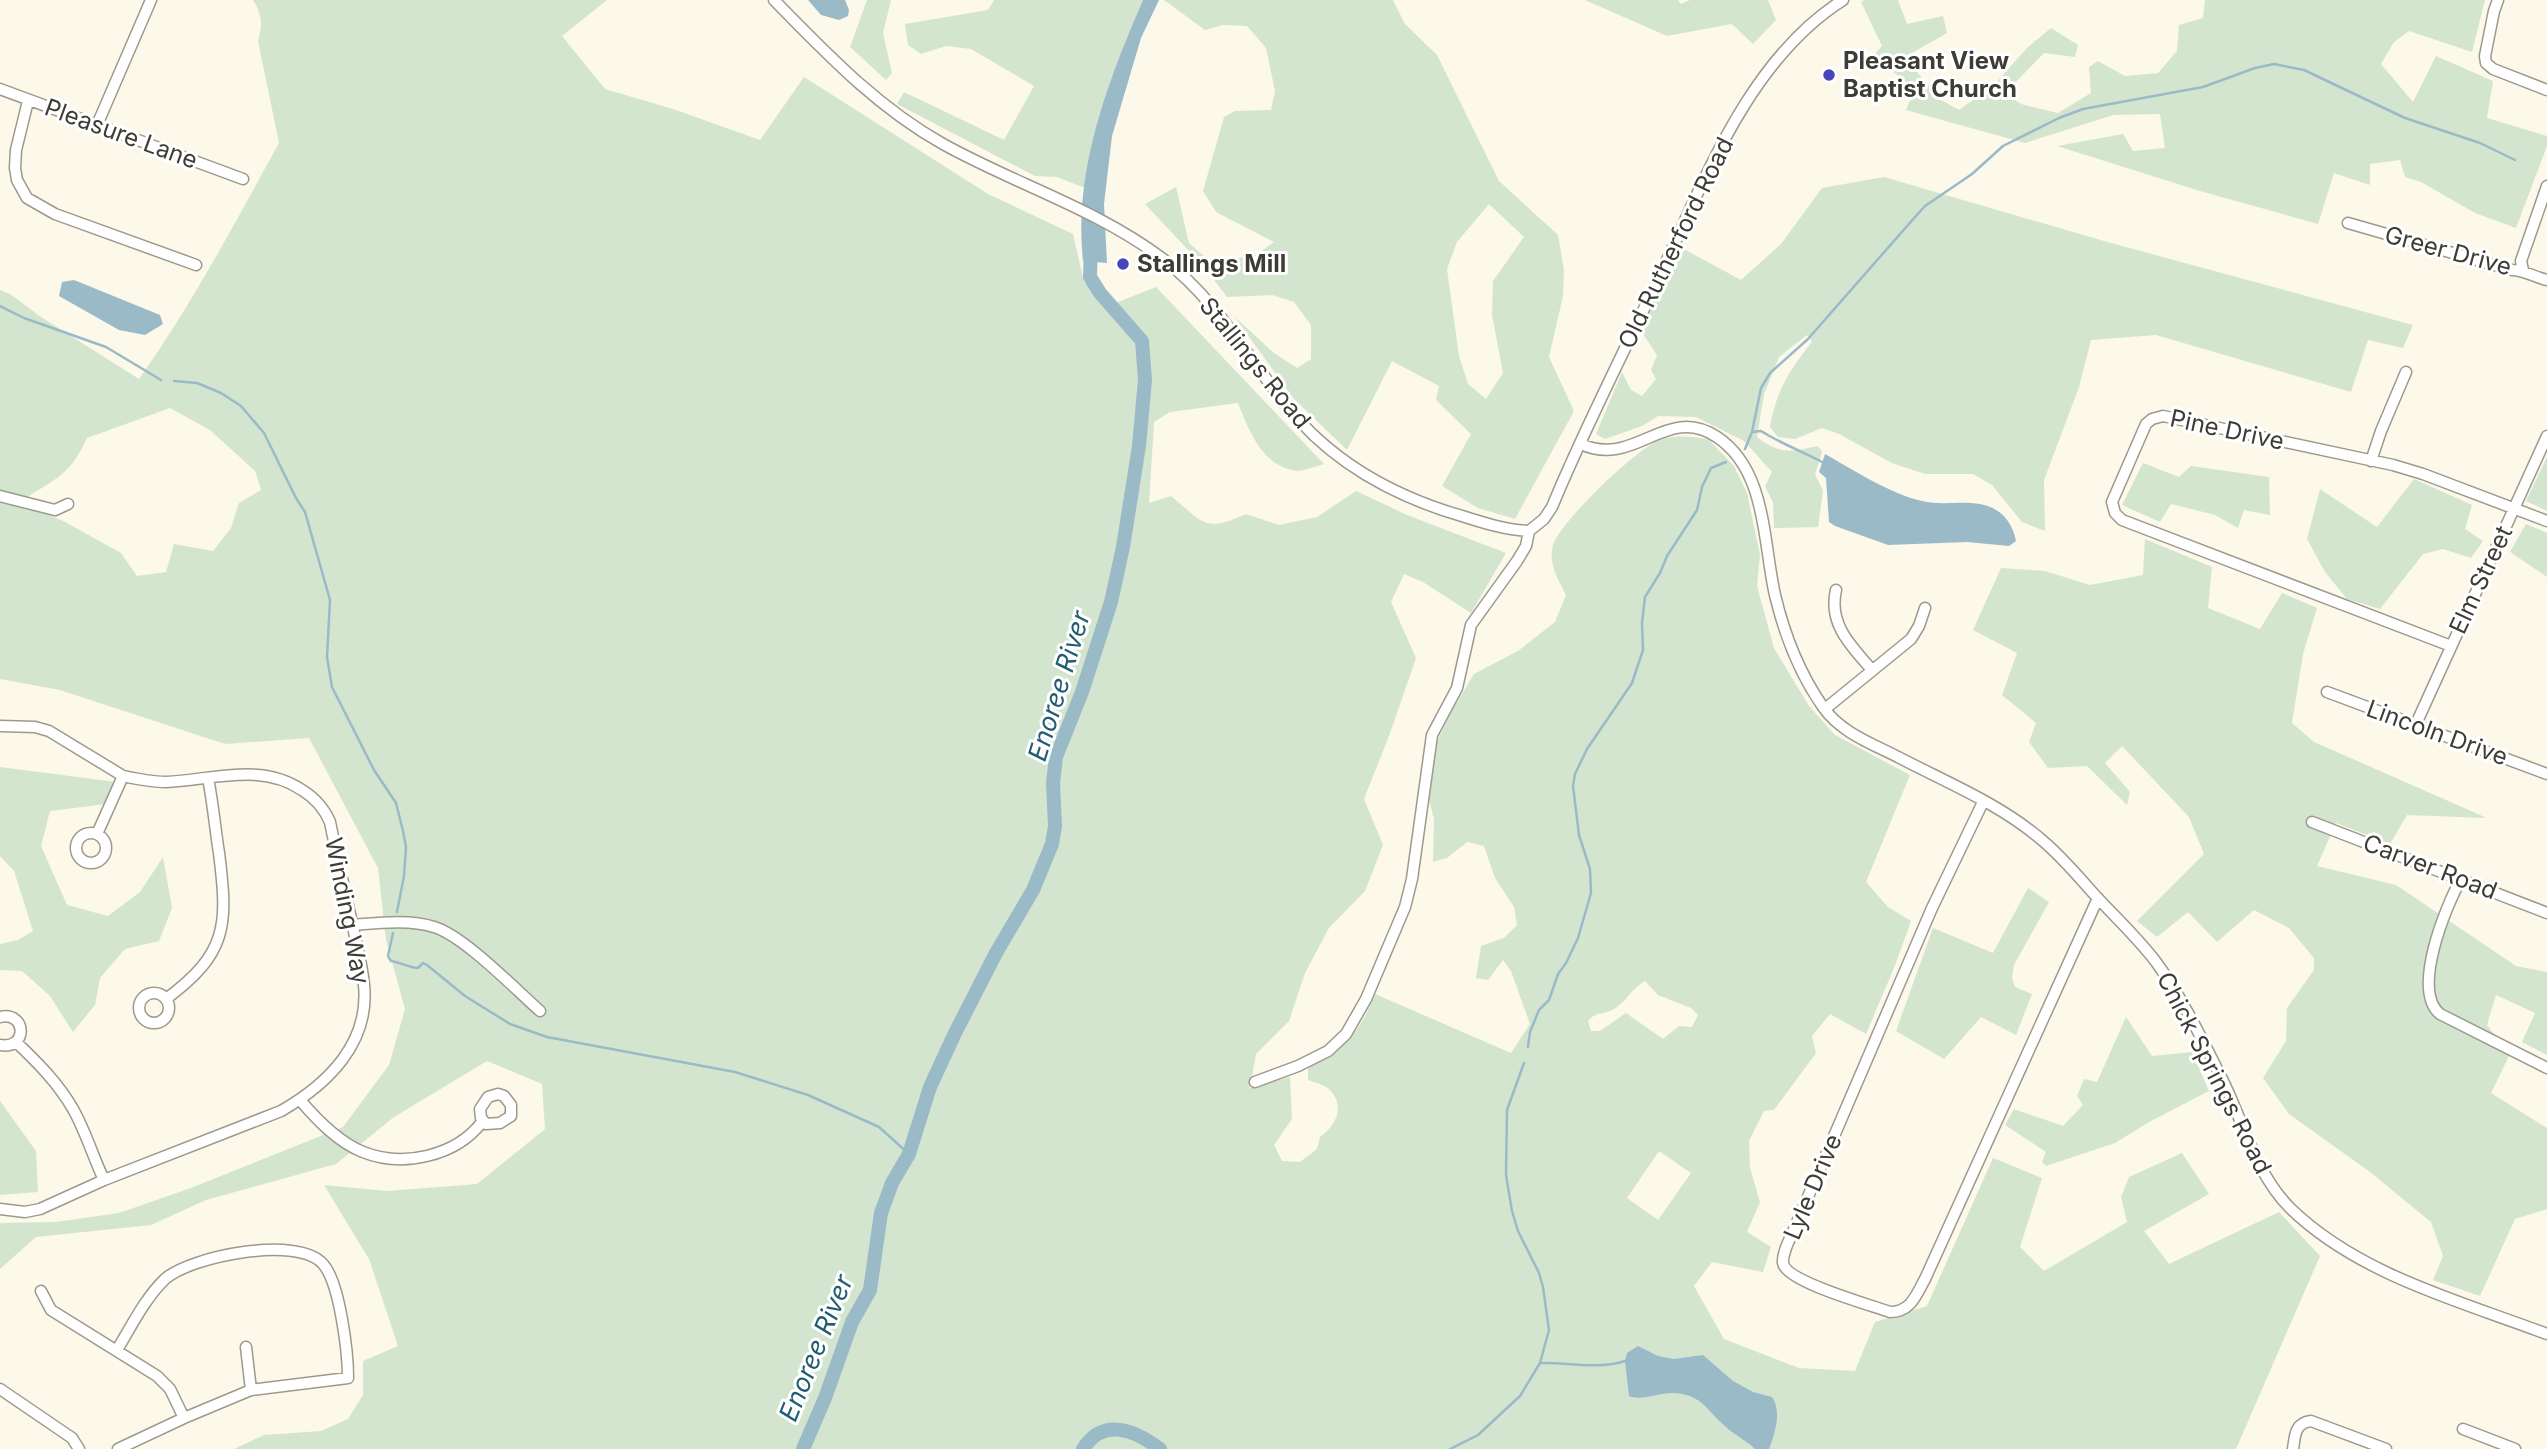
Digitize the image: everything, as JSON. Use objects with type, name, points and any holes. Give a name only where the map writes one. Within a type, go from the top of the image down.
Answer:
[{"type":"street","points":[[97,125],[150,0]]},
{"type":"street","name":"Stallings Road","points":[[774,0],[843,71],[894,112],[944,144],[1120,231],[1165,260],[1192,285],[1232,331],[1293,414],[1345,462],[1377,482],[1427,505],[1506,528],[1529,531]]},
{"type":"street","name":"Old Rutherford Road","points":[[1529,531],[1548,514],[1744,105],[1785,49],[1819,17],[1843,0]]},
{"type":"street","points":[[2498,0],[2485,53],[2486,63],[2493,69],[2547,90]]},
{"type":"street","name":"Pleasure Lane","points":[[0,89],[243,178]]},
{"type":"street","points":[[28,101],[16,150],[15,169],[17,180],[27,198],[55,214],[196,265]]},
{"type":"street","points":[[2524,270],[2521,261],[2547,186]]},
{"type":"street","name":"Greer Drive","points":[[2348,223],[2512,270],[2524,270],[2530,276],[2547,280]]},
{"type":"street","points":[[2371,461],[2406,372]]},
{"type":"street","name":"Pine Drive","points":[[2451,646],[2122,520],[2112,506],[2146,424],[2160,416],[2371,461],[2423,474],[2547,521]]},
{"type":"street","name":"Chick Springs Road","points":[[1581,444],[1597,452],[1615,451],[1632,446],[1651,435],[1683,427],[1707,431],[1730,449],[1748,475],[1758,502],[1774,591],[1789,640],[1812,690],[1825,709],[1852,733],[1983,802],[2043,841],[2144,947],[2165,974],[2221,1076],[2264,1172],[2287,1205],[2316,1229],[2389,1274],[2547,1334]]},
{"type":"street","name":"Elm Street","points":[[2416,724],[2547,436]]},
{"type":"street","points":[[0,496],[55,510],[68,504]]},
{"type":"street","points":[[1255,1082],[1328,1051],[1346,1034],[1366,999],[1384,961],[1410,888],[1418,851],[1433,735],[1457,688],[1471,625],[1517,561],[1526,546],[1529,531]]},
{"type":"street","points":[[1836,590],[1833,603],[1839,626],[1849,644],[1872,670]]},
{"type":"street","points":[[1825,709],[1911,639],[1925,608]]},
{"type":"street","name":"Lincoln Drive","points":[[2327,692],[2547,775]]},
{"type":"street","name":"Winding Way","points":[[0,726],[35,727],[49,731],[123,776],[164,782],[249,774],[272,776],[295,784],[317,801],[330,822],[364,985],[364,1009],[352,1047],[323,1082],[300,1100],[281,1111],[104,1180],[34,1211],[14,1212],[0,1209]]},
{"type":"street","points":[[97,834],[123,776]]},
{"type":"street","points":[[166,999],[206,962],[217,944],[223,923],[222,876],[208,778]]},
{"type":"street","name":"Lyle Drive","points":[[1983,802],[1932,908],[1795,1227],[1783,1261],[1790,1274],[1890,1312],[1902,1311],[1912,1303],[2098,898]]},
{"type":"street","name":"Carver Road","points":[[2312,822],[2547,913]]},
{"type":"street","points":[[2461,879],[2448,908],[2432,960],[2429,982],[2431,1003],[2440,1014],[2547,1068]]},
{"type":"street","points":[[352,925],[419,924],[441,930],[466,946],[540,1011]]},
{"type":"street","points":[[0,1017],[11,1016],[19,1024],[21,1032],[16,1042],[9,1046],[0,1045]]},
{"type":"street","points":[[16,1042],[45,1070],[68,1100],[104,1180]]},
{"type":"street","points":[[300,1100],[317,1119],[343,1140],[363,1152],[383,1157],[415,1158],[438,1153],[465,1139],[482,1122]]},
{"type":"street","points":[[117,1350],[152,1294],[166,1279],[200,1262],[239,1251],[264,1250],[309,1255],[322,1262],[329,1273],[348,1353],[348,1378],[250,1390],[118,1449]]},
{"type":"street","points":[[41,1291],[51,1310],[117,1350],[164,1383],[170,1389],[184,1418]]},
{"type":"street","points":[[246,1347],[250,1390]]},
{"type":"street","points":[[0,1389],[72,1438],[79,1449]]},
{"type":"street","points":[[2293,1449],[2297,1427],[2303,1422],[2311,1421],[2386,1449]]},
{"type":"street","points":[[2463,1429],[2499,1446],[2515,1449]]},
{"type":"green space","points":[[253,0],[607,0],[562,36],[605,89],[673,109],[760,140],[804,77],[988,194],[1073,234],[1084,282],[1108,306],[1156,287],[1324,464],[1297,471],[1275,462],[1258,446],[1238,403],[1170,412],[1154,422],[1149,503],[1171,496],[1205,522],[1221,523],[1246,514],[1279,525],[1317,517],[1356,491],[1407,515],[1506,553],[1471,613],[1423,582],[1404,574],[1391,602],[1416,658],[1364,799],[1383,845],[1365,891],[1329,928],[1305,973],[1289,1021],[1256,1054],[1250,1088],[1290,1077],[1292,1119],[1274,1145],[1282,1161],[1300,1162],[1317,1149],[1320,1137],[1331,1127],[1337,1115],[1337,1102],[1327,1088],[1308,1080],[1308,1068],[1350,1038],[1375,994],[1511,1053],[1530,1024],[1511,971],[1503,960],[1488,980],[1476,978],[1481,946],[1504,938],[1517,925],[1514,907],[1495,878],[1484,846],[1467,842],[1447,858],[1433,862],[1434,819],[1429,800],[1435,746],[1451,712],[1474,674],[1518,651],[1555,622],[1566,595],[1555,571],[1552,552],[1558,534],[1569,520],[1618,470],[1649,446],[1672,437],[1708,439],[1734,466],[1747,493],[1760,555],[1757,586],[1774,648],[1809,706],[1835,735],[1910,775],[1866,882],[1888,907],[1911,921],[1866,1034],[1830,1014],[1812,1036],[1816,1053],[1774,1110],[1764,1111],[1749,1141],[1750,1168],[1760,1202],[1747,1232],[1771,1247],[1763,1272],[1712,1262],[1694,1286],[1724,1339],[1799,1368],[1855,1371],[1875,1322],[1927,1306],[1993,1158],[2042,1178],[2020,1247],[2044,1271],[2127,1222],[2121,1197],[2129,1177],[2182,1153],[2209,1194],[2144,1231],[2169,1264],[2279,1212],[2320,1256],[2236,1449],[234,1449],[264,1435],[321,1431],[348,1419],[363,1395],[363,1361],[398,1346],[369,1259],[324,1185],[387,1191],[477,1184],[545,1129],[542,1084],[487,1061],[394,1117],[336,1164],[206,1200],[151,1225],[36,1237],[0,1269],[0,1223],[56,1222],[119,1213],[191,1188],[343,1127],[389,1065],[405,1009],[386,940],[378,868],[309,738],[225,744],[60,690],[0,679],[0,290],[139,379],[195,292],[279,143],[258,41],[261,19]],"holes":[[[170,408],[210,430],[255,471],[261,490],[239,503],[231,528],[213,551],[174,544],[166,572],[137,576],[121,553],[65,522],[20,502],[67,470],[87,438]],[[1645,981],[1658,995],[1691,1008],[1698,1015],[1692,1027],[1679,1026],[1663,1039],[1626,1013],[1600,1031],[1591,1031],[1588,1021],[1591,1018],[1614,1009]],[[1659,1151],[1691,1173],[1658,1220],[1627,1198]]]},
{"type":"green space","points":[[867,0],[891,0],[883,33],[892,73],[886,80],[850,47]]},
{"type":"green space","points":[[994,0],[1143,0],[1108,92],[1094,139],[1085,188],[1057,177],[1035,176],[897,104],[904,92],[1004,140],[1034,86],[971,49],[946,46],[921,54],[908,45],[905,24],[988,10]]},
{"type":"green space","points":[[1164,0],[1393,0],[1405,24],[1437,55],[1499,181],[1558,235],[1564,270],[1563,296],[1549,357],[1574,411],[1515,519],[1478,508],[1442,486],[1471,434],[1436,400],[1439,386],[1392,361],[1347,450],[1294,399],[1234,316],[1274,353],[1297,368],[1311,359],[1311,325],[1294,302],[1272,295],[1227,297],[1205,268],[1145,204],[1176,187],[1189,243],[1206,258],[1226,261],[1257,254],[1274,242],[1216,212],[1203,191],[1224,117],[1235,111],[1271,110],[1275,91],[1266,48],[1247,26],[1223,25],[1205,30]],"holes":[[[1489,204],[1524,237],[1493,281],[1492,315],[1503,373],[1486,399],[1468,384],[1459,356],[1447,269],[1457,242]]]},
{"type":"green space","points":[[1585,0],[1678,0],[1681,4],[1690,0],[1768,0],[1776,20],[1753,44],[1732,24],[1667,36]]},
{"type":"green space","points":[[1898,0],[1907,24],[1943,16],[1947,33],[1905,57],[1939,99],[1959,110],[1994,85],[2027,48],[2051,28],[2078,45],[2075,57],[2044,53],[2005,93],[2021,104],[2058,113],[2091,93],[2089,67],[2098,61],[2125,76],[2158,73],[2177,51],[2179,25],[2203,18],[2205,0],[2485,0],[2472,52],[2409,31],[2394,42],[2381,64],[2413,102],[2436,56],[2493,81],[2487,118],[2547,136],[2547,146],[2516,228],[2475,213],[2421,182],[2405,177],[2400,160],[2370,164],[2370,185],[2334,173],[2318,224],[2200,191],[2057,146],[2123,134],[2133,151],[2165,148],[2160,114],[2113,115],[2025,143],[1906,110],[1915,89],[1873,56],[1882,46],[1861,2]]},
{"type":"green space","points":[[1884,177],[2104,241],[2413,325],[2403,348],[2368,340],[2351,392],[2156,335],[2091,340],[2079,387],[2044,480],[2045,531],[2022,522],[1992,485],[1973,474],[1925,474],[1892,463],[1839,434],[1822,428],[1795,439],[1778,437],[1770,427],[1776,402],[1785,381],[1812,342],[1807,335],[1779,357],[1764,394],[1757,437],[1779,449],[1800,450],[1818,446],[1822,452],[1815,475],[1823,490],[1818,527],[1774,528],[1773,503],[1765,486],[1772,472],[1744,441],[1696,417],[1658,416],[1642,426],[1605,439],[1596,434],[1622,372],[1631,390],[1642,396],[1656,379],[1651,370],[1657,355],[1643,334],[1646,316],[1680,247],[1741,280],[1781,244],[1822,188]]},
{"type":"green space","points":[[2547,457],[2547,511],[2526,501]]},
{"type":"green space","points":[[2143,463],[2179,477],[2191,466],[2269,477],[2270,515],[2244,510],[2238,528],[2215,515],[2171,504],[2160,522],[2122,505]]},
{"type":"green space","points":[[2414,479],[2472,505],[2465,529],[2483,541],[2471,558],[2443,549],[2423,554],[2380,609],[2347,599],[2325,572],[2307,539],[2320,489],[2377,527]]},
{"type":"green space","points":[[2526,524],[2547,533],[2547,577],[2510,552]]},
{"type":"green space","points":[[2145,539],[2212,567],[2208,608],[2260,629],[2282,593],[2317,608],[2303,654],[2292,723],[2314,742],[2487,818],[2407,815],[2390,844],[2336,823],[2317,866],[2396,885],[2516,966],[2547,972],[2547,1055],[2522,1042],[2535,1013],[2496,995],[2487,1025],[2510,1054],[2491,1093],[2547,1128],[2547,1209],[2515,1219],[2480,1296],[2433,1280],[2443,1256],[2431,1222],[2370,1172],[2289,1114],[2263,1078],[2286,1041],[2287,1008],[2314,970],[2314,958],[2289,928],[2254,910],[2217,942],[2188,912],[2157,937],[2137,921],[2204,854],[2189,817],[2122,746],[2105,763],[2130,792],[2127,805],[2087,766],[2048,768],[2029,742],[2036,723],[2002,695],[2017,653],[1973,630],[2001,568],[2045,571],[2090,585],[2143,575]]},
{"type":"green space","points":[[0,767],[116,782],[106,804],[50,811],[41,846],[67,905],[108,916],[140,892],[163,857],[172,908],[159,941],[125,949],[100,978],[95,1005],[73,1032],[50,996],[22,971],[0,970],[0,944],[18,940],[33,931],[14,871],[0,856]]},
{"type":"green space","points":[[2028,888],[2049,902],[2014,965],[2012,978],[2015,987],[2032,994],[2016,1035],[1981,1017],[1944,1059],[1896,1031],[1933,928],[1993,953]]},
{"type":"green space","points":[[2126,1017],[2152,1056],[2192,1052],[2209,1091],[2115,1143],[2046,1166],[2042,1162],[2046,1152],[2005,1125],[2014,1109],[2063,1126],[2083,1105],[2077,1096],[2084,1079],[2097,1082]]},
{"type":"green space","points":[[0,1101],[36,1151],[38,1192],[0,1195]]},
{"type":"water","points":[[808,0],[845,0],[848,16],[839,20],[821,15]]},
{"type":"water","points":[[1143,0],[1159,0],[1141,38],[1112,136],[1104,204],[1107,263],[1083,261],[1081,227],[1088,160],[1117,62]]},
{"type":"water","points":[[74,280],[160,315],[163,324],[145,335],[119,330],[59,296],[62,282]]},
{"type":"water","points":[[1825,454],[1872,481],[1910,498],[1931,503],[1988,506],[2007,519],[2016,541],[2009,546],[1967,542],[1888,545],[1835,526],[1829,522],[1826,478],[1819,472]]},
{"type":"water","points":[[1638,1346],[1658,1356],[1674,1359],[1703,1355],[1733,1381],[1753,1392],[1772,1397],[1777,1416],[1769,1449],[1755,1449],[1690,1396],[1672,1393],[1639,1398],[1629,1396],[1625,1361],[1627,1353]]},
{"type":"waterway","points":[[1745,449],[1752,432],[1761,388],[1770,373],[1808,339],[1925,206],[1972,174],[2003,146],[2059,118],[2083,109],[2203,87],[2274,64],[2304,70],[2405,118],[2480,143],[2515,160]]},
{"type":"waterway","name":"Enoree River","points":[[803,1449],[825,1398],[852,1322],[870,1290],[881,1213],[892,1183],[909,1154],[930,1087],[996,953],[1033,890],[1052,844],[1055,826],[1053,783],[1056,757],[1082,692],[1111,602],[1139,446],[1145,380],[1142,341],[1100,293],[1090,277],[1091,243]]},
{"type":"waterway","points":[[0,306],[24,318],[106,347],[161,380]]},
{"type":"waterway","points":[[174,381],[197,383],[221,393],[241,406],[264,433],[305,512],[330,600],[327,657],[332,687],[374,770],[396,803],[403,831],[406,847],[404,876],[397,912]]},
{"type":"waterway","points":[[1752,432],[1761,431],[1822,462]]},
{"type":"waterway","points":[[1528,1047],[1530,1032],[1539,1010],[1549,1000],[1558,974],[1578,938],[1591,893],[1590,869],[1579,835],[1573,786],[1575,774],[1587,749],[1632,683],[1643,650],[1645,597],[1667,556],[1697,510],[1702,487],[1711,468],[1726,462]]},
{"type":"waterway","points":[[393,933],[388,956],[391,961],[415,968],[423,963],[427,965],[465,996],[510,1024],[547,1037],[735,1072],[808,1095],[879,1127],[909,1154]]},
{"type":"waterway","points":[[1450,1449],[1478,1435],[1520,1396],[1540,1363],[1549,1330],[1543,1287],[1518,1231],[1506,1175],[1507,1110],[1524,1063]]},
{"type":"waterway","points":[[1541,1363],[1594,1365],[1625,1361]]},
{"type":"waterway","name":"Enoree River","points":[[1083,1449],[1091,1439],[1110,1430],[1130,1432],[1160,1449]]},
{"type":"place","name":"Pleasant View Baptist Church","points":[[1829,75]]},
{"type":"place","name":"Stallings Mill","points":[[1123,264]]}]
